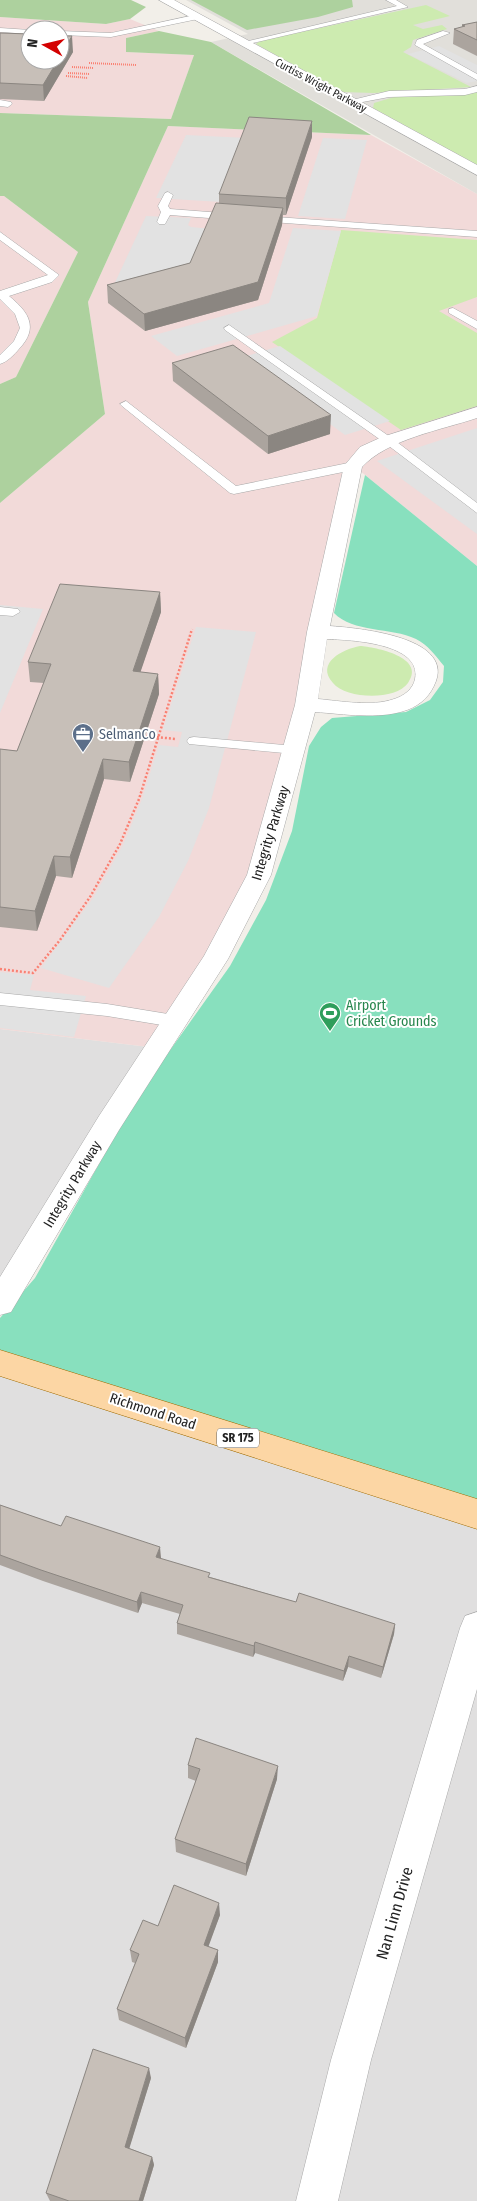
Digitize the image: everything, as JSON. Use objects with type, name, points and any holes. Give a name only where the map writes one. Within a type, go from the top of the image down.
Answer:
[{"type":"main road","name":"Richmond Road","points":[[0,1362],[477,1514]]},
{"type":"street","name":"Curtiss Wright Parkway","points":[[165,0],[477,171]]},
{"type":"street","points":[[353,466],[367,451],[389,440],[477,412]]},
{"type":"street","name":"Integrity Parkway","points":[[0,1303],[109,1123],[215,959],[259,875],[295,750],[306,704],[318,632],[353,466]]},
{"type":"street","points":[[306,704],[386,708],[409,702],[423,688],[427,673],[422,657],[402,644],[344,633],[318,632]]},
{"type":"street","name":"Nan Linn Drive","points":[[317,2201],[351,2060],[477,1628]]},
{"type":"lane","points":[[244,43],[404,7],[390,0]]},
{"type":"lane","points":[[70,34],[111,36],[195,17]]},
{"type":"lane","points":[[0,30],[20,31]]},
{"type":"lane","points":[[446,33],[426,38],[419,45],[477,77]]},
{"type":"lane","points":[[352,101],[389,94],[464,92],[477,89]]},
{"type":"lane","points":[[162,223],[166,212],[163,206],[168,195]]},
{"type":"lane","points":[[166,212],[477,234]]},
{"type":"lane","points":[[0,235],[54,275],[48,280],[1,295]]},
{"type":"lane","points":[[0,361],[18,346],[24,338],[26,328],[14,304],[1,295]]},
{"type":"lane","points":[[454,311],[477,326]]},
{"type":"lane","points":[[229,328],[389,440],[477,509]]},
{"type":"lane","points":[[126,404],[234,490],[353,466]]},
{"type":"lane","points":[[194,741],[295,750]]},
{"type":"lane","points":[[0,999],[107,1010],[174,1021]]},
{"type":"path","points":[[89,63],[136,65]]},
{"type":"path","points":[[72,66],[94,68]]},
{"type":"path","points":[[68,73],[90,74]]},
{"type":"path","points":[[66,76],[88,78]]},
{"type":"path","points":[[0,970],[32,973],[60,940],[90,897],[128,826],[139,799],[192,629]]},
{"type":"path","points":[[145,736],[194,741]]},
{"type":"shaded area","points":[[186,0],[477,0],[477,194],[211,42],[248,34]]},
{"type":"shaded area","points":[[0,17],[45,20],[20,20],[20,70],[70,70],[70,22],[106,24],[130,19],[159,31],[126,38],[127,52],[194,55],[171,119],[0,113]]},
{"type":"shaded area","points":[[439,46],[477,65],[477,81],[467,83],[408,54]]},
{"type":"shaded area","points":[[168,126],[371,135],[477,194],[477,566],[354,466],[259,875],[157,1048],[0,1029],[0,503],[105,414],[88,302]]},
{"type":"shaded area","points":[[186,135],[247,138],[221,202],[156,198]]},
{"type":"shaded area","points":[[323,138],[367,140],[345,219],[298,216]]},
{"type":"shaded area","points":[[0,196],[4,196],[78,252],[16,377],[0,384]]},
{"type":"shaded area","points":[[146,216],[191,218],[188,225],[191,227],[211,229],[190,281],[111,291]]},
{"type":"shaded area","points":[[293,228],[341,231],[317,316],[177,356],[151,336],[269,303]]},
{"type":"shaded area","points":[[280,346],[390,421],[345,435],[240,358]]},
{"type":"shaded area","points":[[477,428],[477,534],[377,461]]},
{"type":"shaded area","points":[[0,605],[43,609],[0,713]]},
{"type":"shaded area","points":[[196,627],[256,632],[209,808],[188,861],[159,917],[109,988],[41,968],[93,898],[123,845],[142,799],[159,745],[178,747],[182,732],[163,730]]},
{"type":"shaded area","points":[[0,972],[34,975],[30,990],[86,996],[74,1037],[0,1028]]},
{"type":"shaded area","points":[[0,1029],[157,1048],[0,1303]]},
{"type":"shaded area","points":[[0,1362],[477,1514],[477,2201],[0,2201]]},
{"type":"green space","points":[[0,0],[131,0],[146,7],[130,19],[106,24],[70,22],[70,20],[0,17]]},
{"type":"green space","points":[[191,0],[352,0],[353,7],[318,17],[247,30]]},
{"type":"green space","points":[[426,5],[450,16],[413,25],[423,29],[442,25],[447,29],[413,40],[411,47],[403,52],[471,87],[374,93],[342,92],[256,44],[260,41]]},
{"type":"green space","points":[[159,31],[211,42],[371,135],[168,126],[88,302],[105,414],[0,503],[0,384],[16,377],[78,252],[4,196],[0,196],[0,113],[171,119],[194,55],[126,52],[126,38]]},
{"type":"green space","points":[[477,92],[477,165],[373,108],[374,103],[394,97]]},
{"type":"green space","points":[[341,230],[477,240],[477,297],[439,311],[477,333],[477,406],[401,430],[272,342],[317,318]]},
{"type":"green space","name":"Airport Cricket Grounds","points":[[365,475],[477,566],[477,1514],[0,1363],[0,1318],[35,1278],[136,1098],[230,966],[266,900],[292,831],[309,746],[321,727],[332,718],[406,712],[430,700],[443,682],[444,666],[420,641],[406,635],[351,624],[334,613]]},
{"type":"green space","points":[[360,646],[387,651],[405,660],[411,666],[412,674],[408,683],[402,689],[393,693],[371,696],[359,695],[339,688],[328,676],[327,669],[329,663],[333,658],[346,650]]},
{"type":"building","points":[[477,22],[477,40],[454,29],[465,26],[462,25]]},
{"type":"building","points":[[0,33],[20,34],[20,70],[52,70],[43,85],[0,83]]},
{"type":"building","points":[[249,117],[312,121],[286,198],[219,194]]},
{"type":"building","points":[[216,203],[283,208],[258,282],[144,314],[107,285],[190,263]]},
{"type":"building","points":[[233,345],[331,415],[268,436],[172,363]]},
{"type":"building","name":"SelmanCo","points":[[60,584],[160,592],[133,671],[158,674],[129,762],[103,759],[70,857],[54,856],[35,911],[0,907],[0,749],[17,751],[51,664],[28,662]]},
{"type":"building","points":[[0,1505],[61,1526],[66,1516],[160,1547],[156,1557],[210,1573],[208,1577],[296,1602],[299,1593],[395,1624],[383,1667],[349,1656],[344,1671],[255,1642],[254,1646],[177,1623],[183,1605],[141,1592],[137,1602],[0,1555]]},
{"type":"building","points":[[196,1738],[278,1766],[246,1864],[175,1839],[200,1769],[188,1765]]},
{"type":"building","points":[[174,1885],[219,1903],[204,1945],[218,1950],[185,2038],[117,2009],[139,1954],[130,1950],[143,1920],[158,1926]]},
{"type":"building","points":[[93,2049],[149,2068],[125,2147],[152,2157],[139,2201],[69,2201],[46,2193]]},
{"type":"place","name":"SelmanCo","points":[[83,753]]},
{"type":"place","name":"Airport Cricket Grounds","points":[[330,1032]]}]
